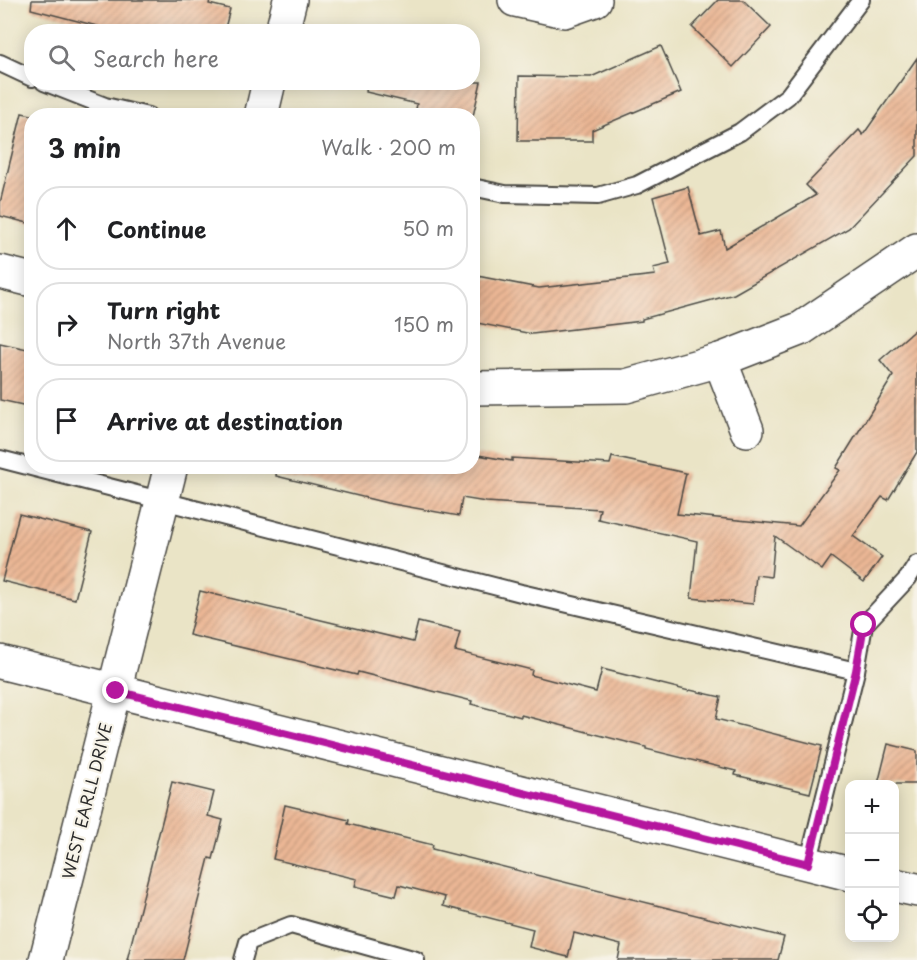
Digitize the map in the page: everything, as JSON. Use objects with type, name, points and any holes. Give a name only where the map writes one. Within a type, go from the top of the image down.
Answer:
[{"type":"street","points":[[284,24],[290,0]]},
{"type":"street","points":[[515,0],[564,11],[595,0]]},
{"type":"street","points":[[263,108],[267,90]]},
{"type":"street","points":[[480,388],[626,386],[720,360],[802,328],[917,250]]},
{"type":"street","points":[[0,272],[24,278]]},
{"type":"street","points":[[720,360],[747,430]]},
{"type":"street","name":"WEST EARLL DRIVE","points":[[46,960],[116,691],[169,474]]},
{"type":"street","points":[[0,662],[845,873]]},
{"type":"street","points":[[899,886],[917,890]]},
{"type":"lane","points":[[480,189],[505,194],[598,196],[637,185],[740,132],[788,96],[861,0]]},
{"type":"lane","points":[[0,63],[24,74]]},
{"type":"lane","points":[[64,90],[114,108]]},
{"type":"lane","points":[[0,459],[24,465]]},
{"type":"lane","points":[[57,474],[521,592],[856,671]]},
{"type":"lane","points":[[808,864],[856,671],[864,625],[908,578],[917,564]]},
{"type":"lane","points":[[243,960],[248,942],[291,925],[416,960]]},
{"type":"building","points":[[32,0],[210,0],[209,4],[230,9],[226,24],[89,24],[31,9]]},
{"type":"building","points":[[718,0],[743,0],[771,27],[733,67],[692,27]]},
{"type":"building","points":[[661,46],[681,92],[592,130],[592,141],[518,141],[519,76],[591,77]]},
{"type":"building","points":[[917,58],[917,156],[849,228],[734,294],[642,319],[642,321],[532,334],[480,324],[480,277],[539,288],[655,275],[653,268],[670,264],[653,197],[688,187],[701,236],[721,231],[725,248],[816,195],[806,185],[859,130],[863,135]]},
{"type":"building","points":[[366,90],[479,90],[475,108],[416,108],[417,104],[366,92]]},
{"type":"building","points":[[22,113],[24,113],[24,222],[0,216],[0,203]]},
{"type":"building","points":[[917,328],[917,452],[888,500],[882,497],[853,536],[882,557],[864,582],[831,557],[822,570],[775,536],[771,577],[756,575],[753,604],[691,598],[697,541],[598,519],[600,509],[486,502],[462,498],[459,516],[387,503],[276,476],[276,474],[480,474],[480,455],[512,461],[512,458],[610,464],[612,457],[686,473],[677,514],[799,526],[840,470],[836,468],[893,376],[880,360]]},
{"type":"building","points":[[0,343],[24,348],[24,405],[0,400]]},
{"type":"building","points":[[19,514],[92,532],[75,599],[2,581]]},
{"type":"building","points":[[200,591],[413,642],[418,622],[460,632],[455,651],[532,670],[531,675],[596,692],[602,669],[721,697],[716,719],[822,746],[810,793],[735,775],[736,771],[646,749],[646,747],[471,704],[472,701],[358,672],[357,675],[189,635]]},
{"type":"building","points":[[888,744],[917,751],[917,784],[899,784],[899,780],[879,780]]},
{"type":"building","points":[[172,782],[214,792],[208,816],[223,820],[213,859],[209,858],[183,960],[127,960]]},
{"type":"building","points":[[285,805],[349,820],[348,824],[433,845],[432,849],[784,937],[778,960],[618,960],[621,945],[574,933],[568,957],[529,947],[533,929],[443,906],[445,897],[399,885],[396,896],[355,886],[357,879],[273,859]]},
{"type":"route","points":[[116,691],[808,864],[856,671],[864,625]]}]
